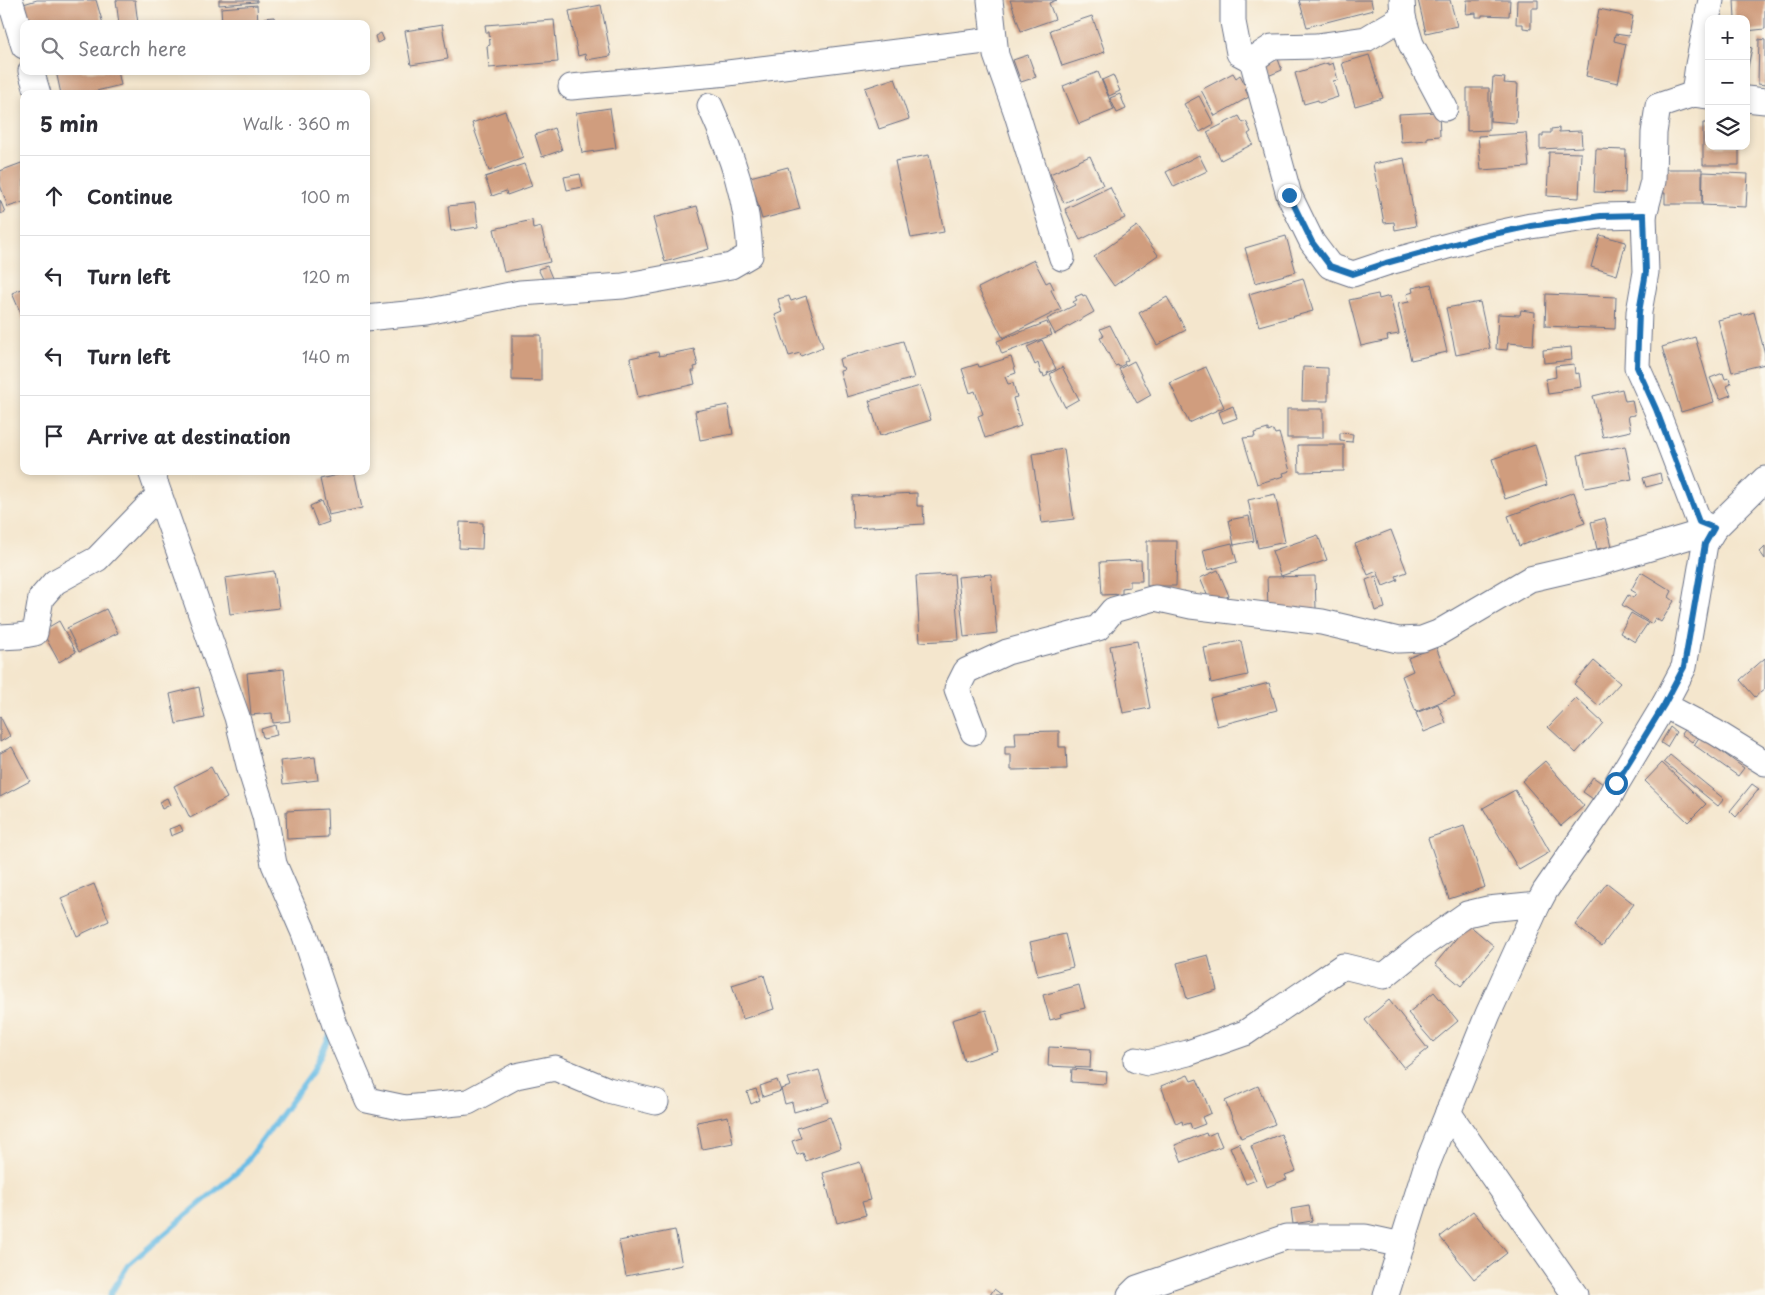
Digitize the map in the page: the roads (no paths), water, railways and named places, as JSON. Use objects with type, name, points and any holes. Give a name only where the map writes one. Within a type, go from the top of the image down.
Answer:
[{"type":"street","points":[[10,0],[20,33]]},
{"type":"street","points":[[990,0],[996,55],[1016,111],[1062,258]]},
{"type":"street","points":[[1233,0],[1233,22],[1239,53],[1252,60],[1289,195],[1312,242],[1330,266],[1353,274],[1405,258],[1531,226],[1601,216],[1644,215]]},
{"type":"street","points":[[1711,0],[1698,65],[1701,95],[1658,106],[1654,133],[1653,181],[1644,215],[1646,272],[1639,312],[1637,367],[1656,409],[1699,522],[1714,528]]},
{"type":"street","points":[[1252,60],[1272,47],[1317,46],[1366,39],[1403,9],[1411,44],[1444,108]]},
{"type":"street","points":[[571,87],[728,73],[993,40]]},
{"type":"street","points":[[33,75],[37,90]]},
{"type":"street","points":[[1750,99],[1765,101]]},
{"type":"street","points":[[370,318],[427,312],[520,293],[623,286],[731,266],[750,255],[749,230],[742,196],[729,148],[710,106]]},
{"type":"street","points":[[152,475],[237,717],[250,769],[265,816],[274,864],[304,933],[335,1025],[367,1100],[405,1108],[468,1102],[516,1076],[555,1068],[608,1090],[656,1102]]},
{"type":"street","points":[[1386,1295],[1426,1166],[1488,1014],[1538,904],[1608,800],[1684,667],[1705,544],[1714,528],[1765,479]]},
{"type":"street","points":[[0,637],[35,633],[38,625],[41,598],[55,582],[97,559],[159,495]]},
{"type":"street","points":[[973,732],[957,689],[966,671],[1007,652],[1098,628],[1113,610],[1155,598],[1191,606],[1322,622],[1398,640],[1422,639],[1438,633],[1530,579],[1599,563],[1714,528]]},
{"type":"street","points":[[1664,705],[1715,732],[1765,764]]},
{"type":"street","points":[[1136,1060],[1148,1063],[1188,1053],[1245,1033],[1343,966],[1384,976],[1420,947],[1467,914],[1488,909],[1538,904]]},
{"type":"street","points":[[1448,1112],[1575,1295]]},
{"type":"street","points":[[1130,1295],[1137,1288],[1286,1237],[1365,1237],[1402,1245]]},
{"type":"waterway","points":[[110,1295],[128,1265],[242,1168],[313,1071],[331,1033]]}]
